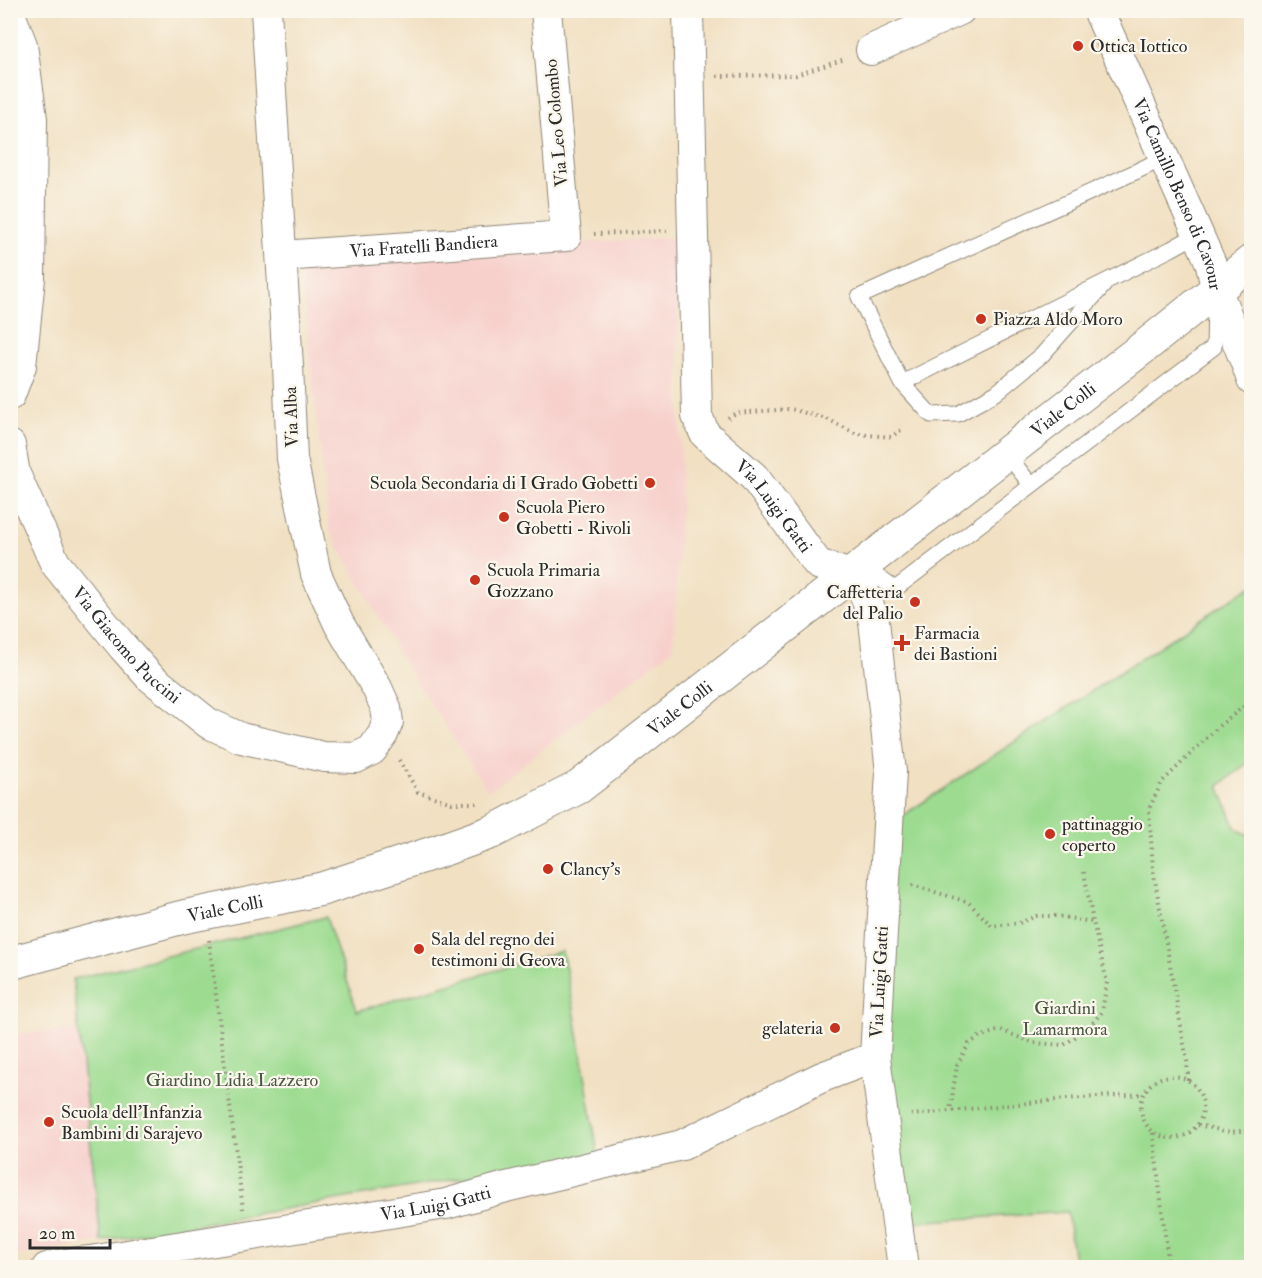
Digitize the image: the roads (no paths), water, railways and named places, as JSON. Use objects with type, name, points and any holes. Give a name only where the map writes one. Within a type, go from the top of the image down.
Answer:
[{"type":"street","name":"Via Alba","points":[[266,10],[292,459],[316,574],[339,624],[387,708],[388,722],[372,750],[356,758],[324,757]]},
{"type":"street","name":"Via Leo Colombo","points":[[546,10],[566,236]]},
{"type":"street","name":"Via Luigi Gatti","points":[[688,10],[698,416],[705,434],[754,477],[818,564],[856,571],[874,621],[891,772],[875,1057],[903,1268]]},
{"type":"street","points":[[871,50],[960,10]]},
{"type":"street","name":"Via Camillo Benso di Cavour","points":[[1098,10],[1211,264],[1216,289],[1251,380]]},
{"type":"street","points":[[10,14],[22,45],[32,119],[30,278],[21,366],[10,395]]},
{"type":"street","name":"Via Fratelli Bandiera","points":[[282,256],[566,236]]},
{"type":"street","name":"Viale Colli","points":[[10,963],[183,917],[322,889],[492,832],[579,787],[1251,261]]},
{"type":"street","name":"Via Giacomo Puccini","points":[[10,445],[15,474],[55,563],[149,676],[216,727],[241,738],[324,757]]},
{"type":"street","name":"Via Luigi Gatti","points":[[47,1268],[56,1264],[102,1259],[446,1204],[506,1187],[682,1145],[822,1077],[875,1057]]},
{"type":"lane","points":[[1109,280],[1042,355],[996,393],[958,414],[931,415],[902,383],[859,297],[1164,158]]},
{"type":"lane","points":[[902,383],[1198,234]]},
{"type":"lane","points":[[856,571],[895,589],[1214,347],[1216,289]]},
{"type":"lane","points":[[1006,453],[1031,485]]},
{"type":"place","name":"Ottica Iottico","points":[[1078,46]]},
{"type":"place","name":"Piazza Aldo Moro","points":[[981,319]]},
{"type":"place","name":"Scuola Secondaria di I Grado Gobetti","points":[[650,483]]},
{"type":"place","name":"Scuola Piero Gobetti - Rivoli","points":[[504,517]]},
{"type":"place","name":"Scuola Primaria Gozzano","points":[[475,580]]},
{"type":"place","name":"Caffetteria del Palio","points":[[915,602]]},
{"type":"place","name":"Farmacia dei Bastioni","points":[[902,643]]},
{"type":"place","name":"pattinaggio coperto","points":[[1050,834]]},
{"type":"place","name":"Clancy's","points":[[548,869]]},
{"type":"place","name":"Sala del regno dei testimoni di Geova","points":[[419,949]]},
{"type":"place","name":"gelateria","points":[[835,1028]]},
{"type":"place","name":"Scuola dell'Infanzia Bambini di Sarajevo","points":[[49,1122]]},
{"type":"park label","name":"Giardini Lamarmora","points":[[1065,1018]]},
{"type":"park label","name":"Giardino Lidia Lazzero","points":[[232,1080]]}]
